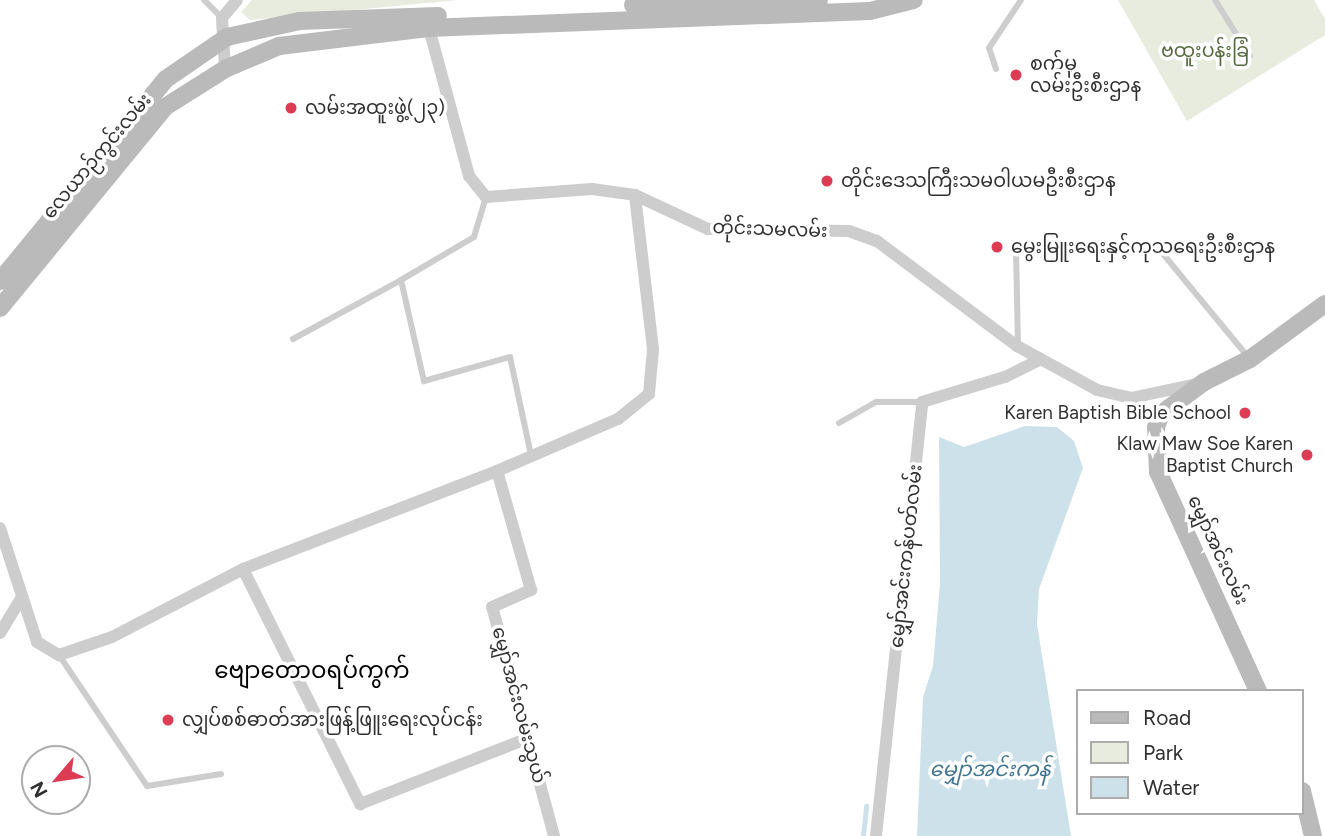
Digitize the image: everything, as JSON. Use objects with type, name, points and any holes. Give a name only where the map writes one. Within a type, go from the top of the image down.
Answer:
[{"type":"street","points":[[225,69],[227,37],[222,18],[236,0]]},
{"type":"street","name":"လေယာဉ်ကွင်းလမ်း","points":[[0,308],[165,107],[225,69],[316,38],[427,22],[819,0]]},
{"type":"street","name":"လေယာဉ်ကွင်းလမ်း","points":[[0,281],[166,79],[227,37],[300,20],[427,22],[870,11],[914,0]]},
{"type":"street","points":[[427,22],[469,176],[485,197]]},
{"type":"street","name":"တိုင်းသမလမ်း","points":[[485,197],[592,189],[635,195],[708,229],[849,231],[877,241],[1017,346],[1097,390],[1131,398],[1205,382]]},
{"type":"street","points":[[0,528],[37,642],[59,655],[112,637],[243,569],[497,471],[531,454],[618,419],[649,394],[653,349],[635,195]]},
{"type":"street","name":"မျှော်အင်းလမ်း","points":[[1257,689],[1158,472],[1154,448],[1161,414],[1205,382],[1250,359],[1325,304]]},
{"type":"street","points":[[922,402],[1005,377],[1041,359]]},
{"type":"street","name":"မျှော်အင်းကန်ပတ်လမ်း","points":[[876,836],[922,402]]},
{"type":"street","name":"မျှော်အင်းလမ်းသွယ်","points":[[497,471],[531,590],[492,607],[554,836]]},
{"type":"street","points":[[243,569],[360,804],[526,739]]},
{"type":"street","points":[[0,632],[22,597]]},
{"type":"street","points":[[1304,800],[1313,836]]},
{"type":"lane","points":[[204,0],[222,18]]},
{"type":"lane","points":[[996,69],[989,48],[1021,0]]},
{"type":"lane","points":[[1215,0],[1250,57]]},
{"type":"lane","points":[[293,339],[474,237],[485,197]]},
{"type":"lane","points":[[1159,249],[1250,359]]},
{"type":"lane","points":[[1016,250],[1017,346]]},
{"type":"lane","points":[[401,280],[424,381],[510,357],[531,454]]},
{"type":"lane","points":[[839,423],[876,402],[922,402]]},
{"type":"lane","points":[[59,655],[147,786],[221,774]]},
{"type":"green space","points":[[252,0],[459,0],[250,20],[241,12]]},
{"type":"green space","name":"ဗထူးပန်းခြံ","points":[[1118,0],[1314,0],[1325,19],[1325,35],[1187,121]]},
{"type":"water","name":"မျှော်အင်းကန်","points":[[1025,426],[1057,427],[1074,441],[1083,468],[1039,589],[1037,624],[1071,836],[917,836],[923,697],[933,666],[940,584],[939,437],[964,447]]},
{"type":"waterway","points":[[863,836],[866,806]]},
{"type":"place","name":"စက်မူ လမ်းဦးစီးဌာန","points":[[1016,75]]},
{"type":"place","name":"လမ်းအထူးဖွဲ့(၂၃)","points":[[291,108]]},
{"type":"place","name":"တိုင်းဒေသကြီးသမဝါယမဦးစီးဌာန","points":[[827,181]]},
{"type":"place","name":"မွေးမြူးရေးနှင့်ကုသရေးဦးစီးဌာန","points":[[997,247]]},
{"type":"place","name":"Karen Baptish Bible School","points":[[1245,413]]},
{"type":"place","name":"Klaw Maw Soe Karen Baptist Church","points":[[1307,455]]},
{"type":"place","name":"လျှပ်စစ်ဓာတ်အားဖြန့်ဖြူးရေးလုပ်ငန်း","points":[[168,720]]},
{"type":"district","name":"ဗျောတောဝရပ်ကွက်","points":[[312,670]]}]
